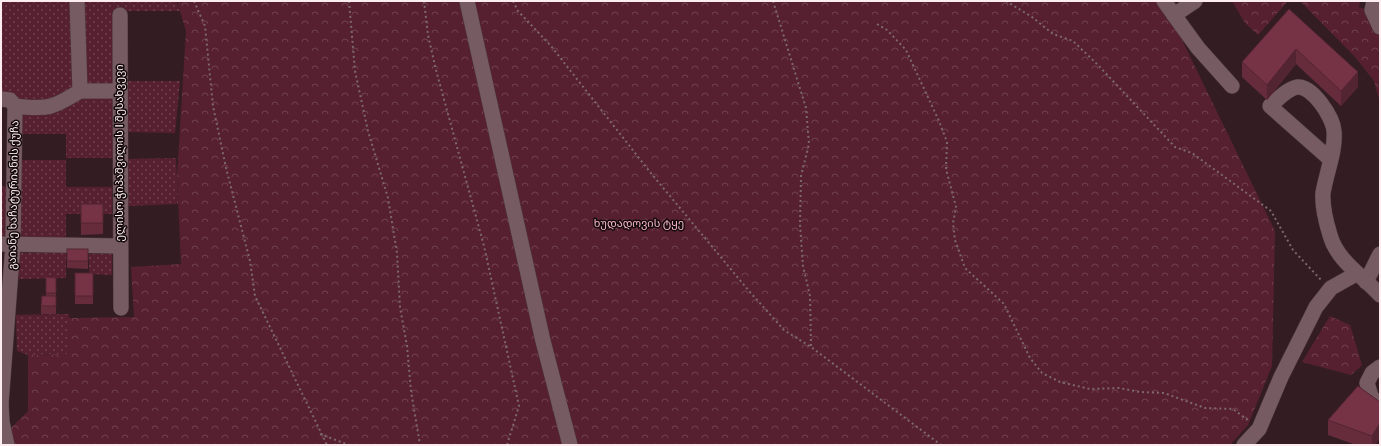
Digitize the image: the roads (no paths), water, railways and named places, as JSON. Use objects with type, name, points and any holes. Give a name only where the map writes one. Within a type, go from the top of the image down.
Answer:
[{"type":"street","points":[[77,1],[80,91]]},
{"type":"street","points":[[467,1],[543,341],[570,445]]},
{"type":"street","points":[[1164,1],[1198,48],[1232,86]]},
{"type":"street","points":[[1174,15],[1195,1]]},
{"type":"street","points":[[1374,1],[1372,10],[1380,27]]},
{"type":"street","name":"ელისო ჭიპაშვილის I შესახვევი","points":[[7,244],[120,246],[120,15]]},
{"type":"street","points":[[1330,160],[1270,106],[1296,87],[1302,88],[1318,99],[1330,116],[1334,131],[1330,160],[1323,194],[1324,215],[1330,238],[1342,257],[1361,278],[1380,295]]},
{"type":"street","points":[[1,100],[10,100],[15,106],[39,109],[56,106],[80,91],[119,91]]},
{"type":"street","name":"გაიანე ხაჩატურიანის ქუჩა","points":[[7,445],[2,422],[1,404],[7,244],[15,106]]},
{"type":"street","points":[[120,246],[121,308]]},
{"type":"street","points":[[1244,445],[1260,428],[1304,329],[1316,307],[1330,290],[1361,278],[1380,254]]},
{"type":"street","points":[[1380,367],[1372,373],[1367,383],[1371,396],[1380,408]]},
{"type":"park label","name":"ხუდადოვის ტყე","points":[[639,223]]}]
